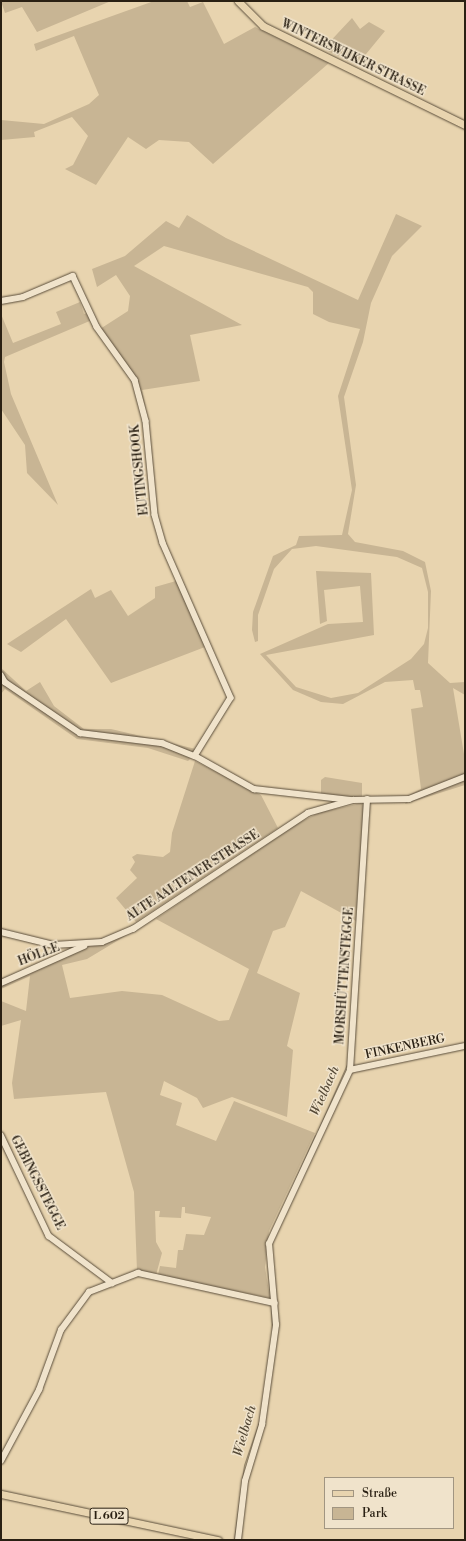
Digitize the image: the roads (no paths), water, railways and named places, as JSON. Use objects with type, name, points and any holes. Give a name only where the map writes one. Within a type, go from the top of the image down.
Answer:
[{"type":"main road","name":"WINTERSWIJKER STRASSE","points":[[238,1],[263,26],[465,125]]},
{"type":"main road","name":"L 602","points":[[1,1494],[218,1540]]},
{"type":"street","name":"EUTINGSHOOK","points":[[1,300],[23,296],[73,276],[97,327],[135,380],[146,421],[155,515],[163,543],[231,698],[195,756]]},
{"type":"street","points":[[1,675],[5,682],[80,733],[143,740],[195,756],[254,789],[353,800]]},
{"type":"street","name":"ALTE AALTENER STRASSE","points":[[1,932],[54,945],[84,946],[133,929],[308,813],[353,800],[409,799],[465,777]]},
{"type":"street","name":"MORSHÜTTENSTEGGE","points":[[238,1540],[247,1468],[262,1426],[276,1325],[269,1253],[272,1236],[350,1070],[367,800]]},
{"type":"street","name":"HÖLLE","points":[[1,983],[84,946]]},
{"type":"street","name":"FINKENBERG","points":[[350,1070],[465,1046]]},
{"type":"street","name":"GEBINGSSTEGGE","points":[[1,1135],[49,1236],[112,1283]]},
{"type":"street","points":[[1,1461],[39,1390],[61,1330],[89,1292],[138,1273],[275,1303]]},
{"type":"waterway","name":"Wielbach","points":[[318,1130],[348,1062]]},
{"type":"waterway","name":"Wielbach","points":[[267,1242],[315,1135]]},
{"type":"waterway","name":"Wielbach","points":[[267,1245],[270,1298]]},
{"type":"waterway","name":"Wielbach","points":[[271,1304],[272,1335]]},
{"type":"waterway","name":"Wielbach","points":[[234,1540],[244,1465],[260,1419]]}]
